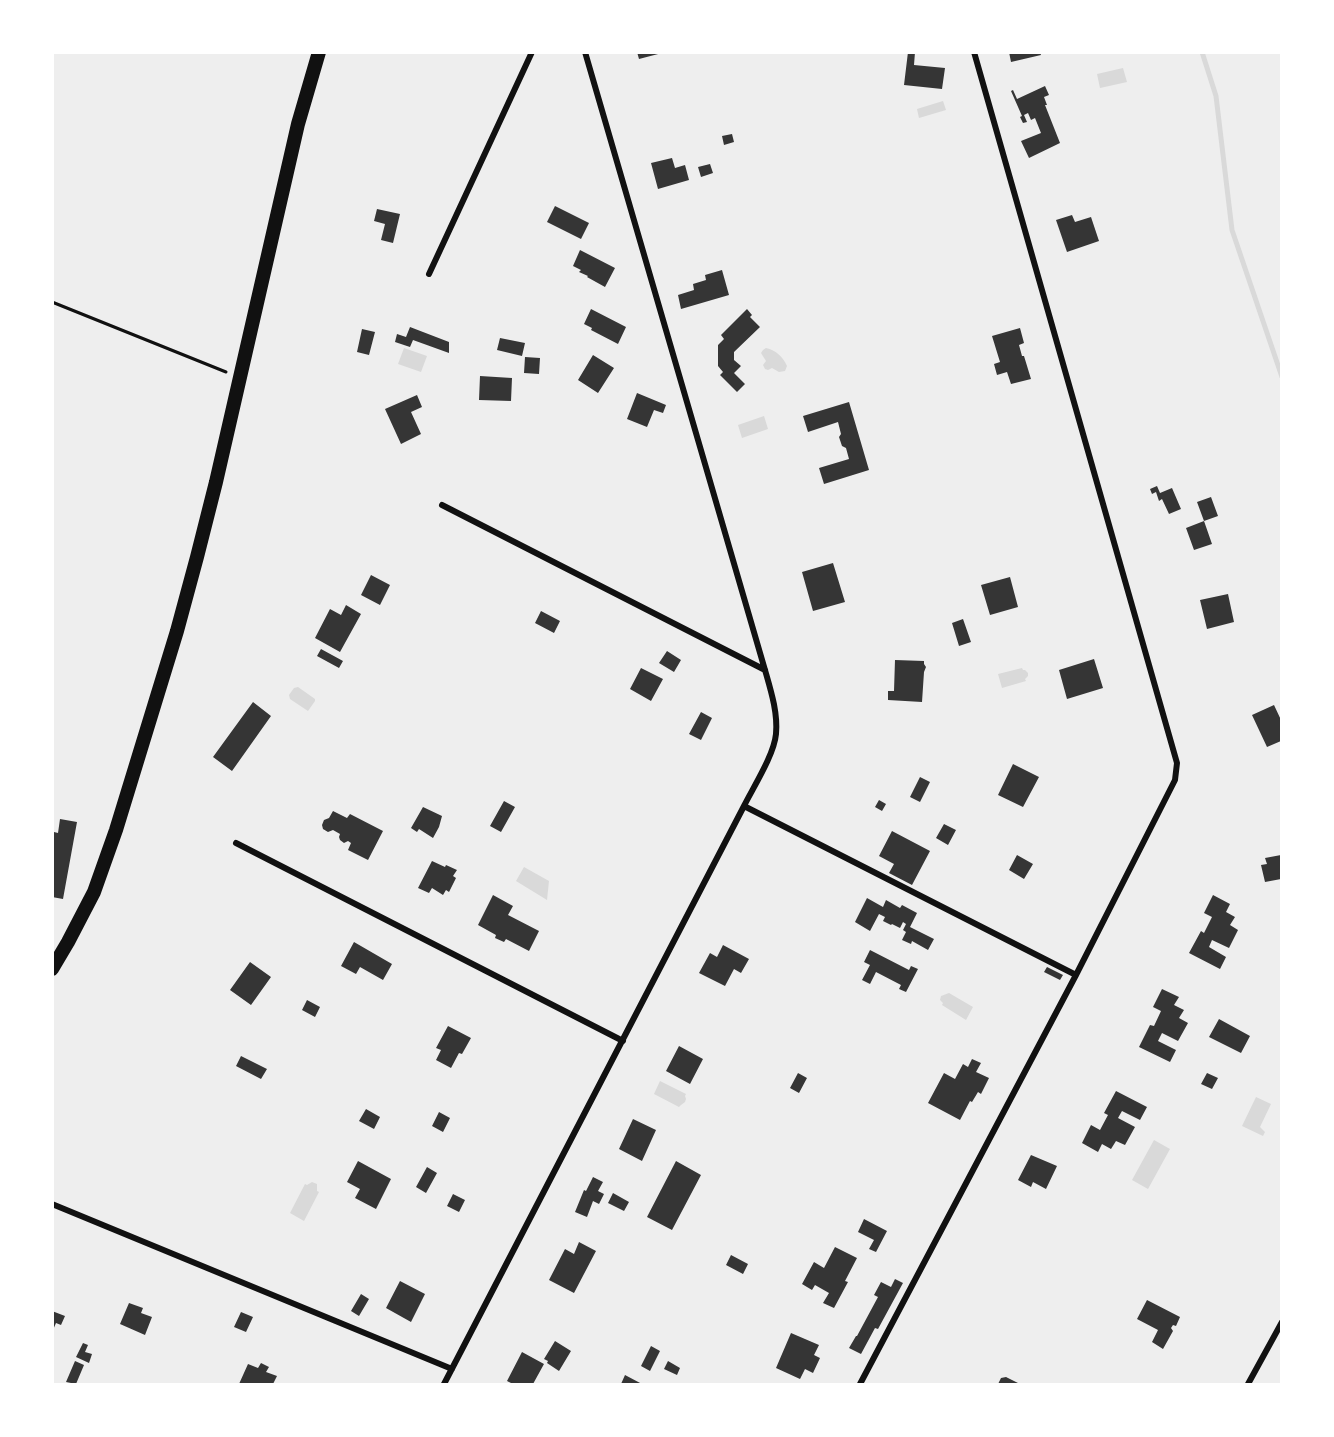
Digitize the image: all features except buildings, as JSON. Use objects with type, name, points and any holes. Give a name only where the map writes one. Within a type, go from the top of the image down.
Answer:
[{"type":"main road","points":[[52,969],[94,892],[116,830],[177,631],[240,377],[292,146],[319,52]]},
{"type":"street","points":[[429,274],[532,52]]},
{"type":"street","points":[[444,1384],[744,806],[774,747],[776,735],[773,699],[765,670],[585,52]]},
{"type":"street","points":[[860,1384],[1076,975],[1175,780],[1177,764],[974,52]]},
{"type":"street","points":[[442,505],[765,670]]},
{"type":"street","points":[[744,806],[1076,975]]},
{"type":"street","points":[[236,843],[622,1041]]},
{"type":"street","points":[[52,1204],[452,1369]]},
{"type":"street","points":[[1248,1384],[1281,1323]]},
{"type":"path","points":[[52,302],[240,377]]},
{"type":"shaded area","points":[[52,53],[1281,53],[1281,1384],[53,1384]]},
{"type":"shaded area","points":[[1123,68],[1127,82],[1100,88],[1097,74]]},
{"type":"shaded area","points":[[943,101],[946,110],[919,118],[917,109]]},
{"type":"shaded area","points":[[404,348],[427,356],[421,372],[398,364]]},
{"type":"shaded area","points":[[766,348],[773,350],[781,357],[787,366],[785,371],[765,369],[763,365],[766,361],[761,353]]},
{"type":"shaded area","points":[[764,416],[768,429],[742,438],[738,425]]},
{"type":"shaded area","points":[[1022,668],[1028,673],[1026,681],[1002,688],[998,674]]},
{"type":"shaded area","points":[[298,687],[315,699],[308,711],[290,699],[289,695],[294,688]]},
{"type":"shaded area","points":[[524,867],[549,881],[547,900],[516,881]]},
{"type":"shaded area","points":[[949,993],[973,1007],[966,1020],[942,1005],[941,996]]},
{"type":"shaded area","points":[[660,1081],[686,1094],[685,1102],[679,1107],[654,1094]]},
{"type":"shaded area","points":[[1256,1097],[1271,1104],[1260,1127],[1265,1132],[1263,1136],[1242,1126]]},
{"type":"shaded area","points":[[1154,1140],[1170,1149],[1148,1189],[1132,1180]]},
{"type":"shaded area","points":[[312,1182],[317,1184],[319,1192],[304,1221],[290,1213],[305,1184]]},
{"type":"waterway","points":[[1202,52],[1216,96],[1232,230],[1282,377]]}]
